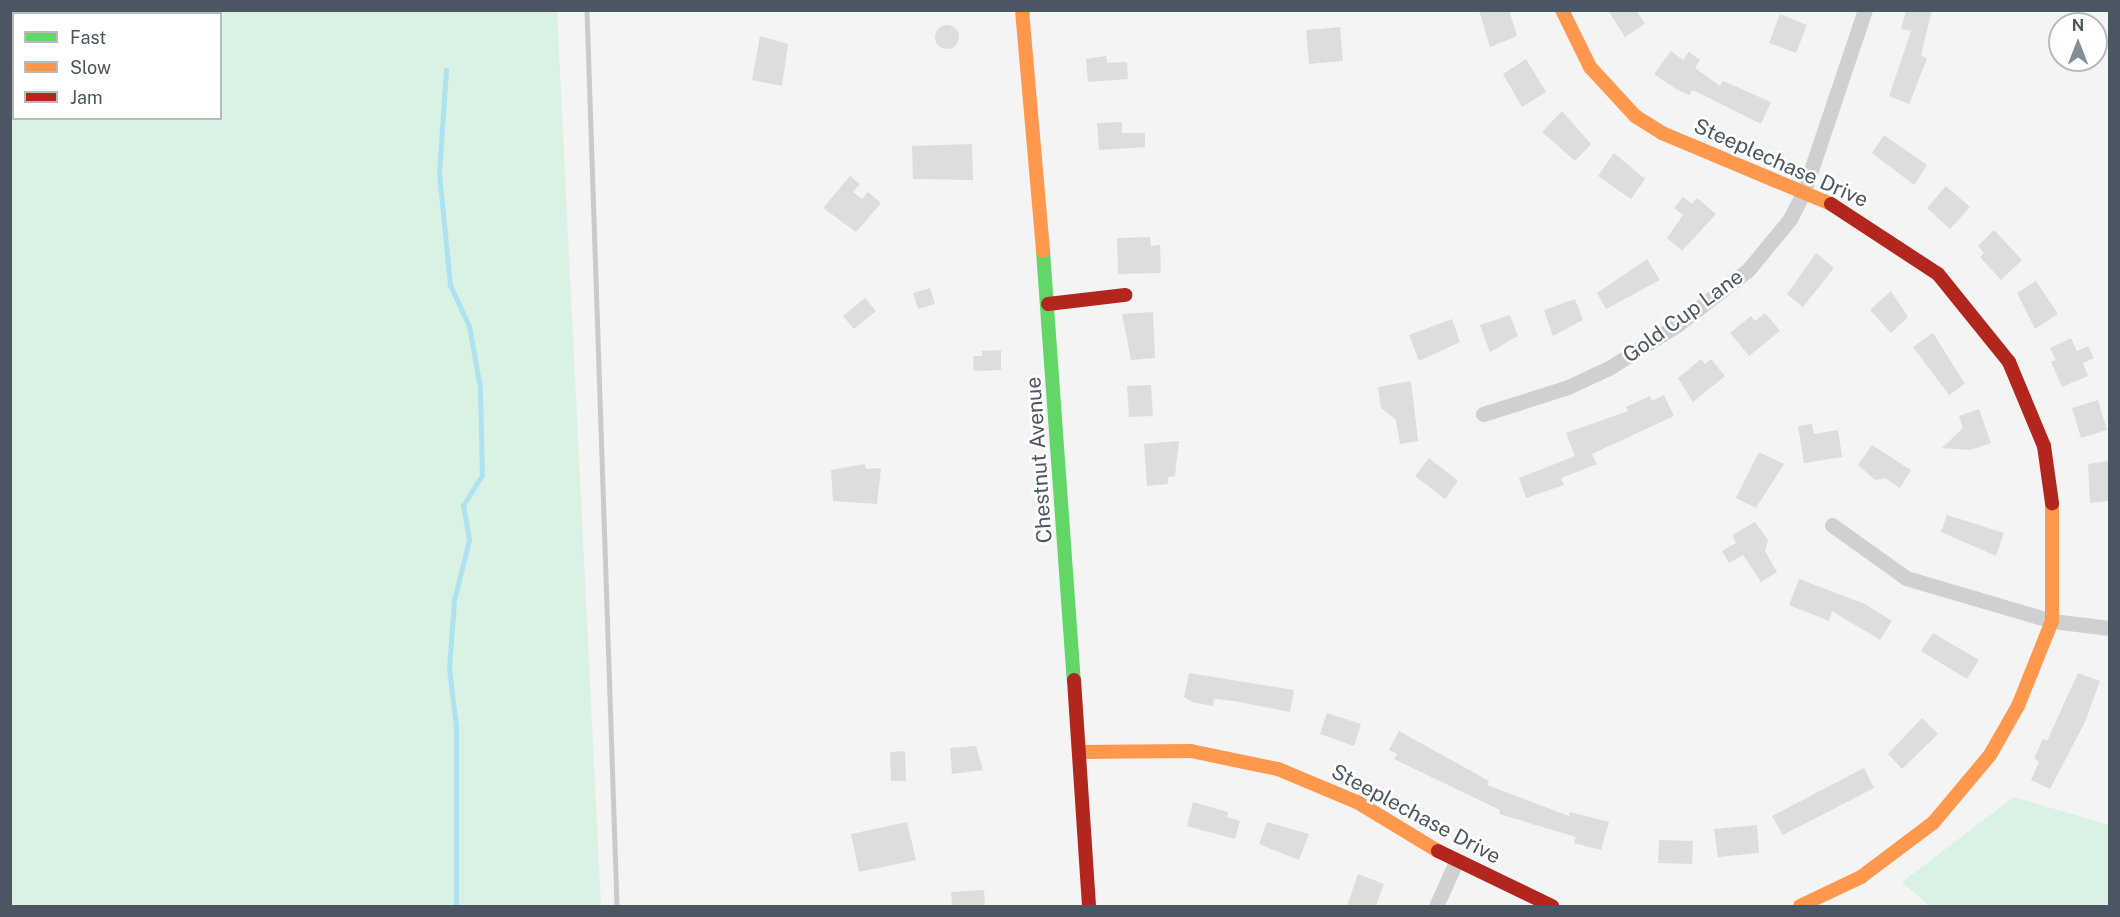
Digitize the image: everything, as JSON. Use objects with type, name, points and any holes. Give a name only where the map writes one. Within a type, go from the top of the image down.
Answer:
[{"type":"street","name":"Chestnut Avenue","points":[[1022,10],[1048,304],[1089,906]]},
{"type":"street","name":"Steeplechase Drive","points":[[1562,10],[1590,67],[1635,116],[1662,132],[1803,191],[1880,232],[1938,274],[2009,362],[2030,408],[2051,476],[2055,528],[2052,621],[2018,706],[1966,789],[1894,856],[1862,878],[1800,906]]},
{"type":"street","name":"Gold Cup Lane","points":[[1483,414],[1569,387],[1677,326],[1748,270],[1791,219],[1803,191],[1865,10]]},
{"type":"street","points":[[1048,304],[1104,301],[1125,295]]},
{"type":"street","points":[[1832,525],[1906,578],[2052,621],[2109,628]]},
{"type":"street","name":"Steeplechase Drive","points":[[1079,752],[1191,751],[1278,769],[1357,802],[1456,862],[1552,906]]},
{"type":"street","points":[[1437,906],[1456,862]]},
{"type":"green space","points":[[10,11],[557,11],[601,906],[11,906]]},
{"type":"green space","points":[[2014,797],[2109,825],[2109,906],[1929,906],[1902,882]]},
{"type":"building","points":[[1479,10],[1509,10],[1517,36],[1490,47]]},
{"type":"building","points":[[1608,10],[1636,10],[1645,24],[1625,37]]},
{"type":"building","points":[[1906,10],[1932,10],[1921,55],[1927,59],[1909,104],[1889,96],[1911,31],[1901,29]]},
{"type":"building","points":[[1780,14],[1807,25],[1796,53],[1769,43]]},
{"type":"building","points":[[947,25],[956,28],[959,37],[956,46],[947,49],[938,46],[935,37],[938,28]]},
{"type":"building","points":[[1340,27],[1343,61],[1309,64],[1306,30]]},
{"type":"building","points":[[760,36],[788,44],[782,86],[752,80]]},
{"type":"building","points":[[1671,51],[1683,60],[1689,52],[1700,60],[1695,68],[1720,86],[1723,81],[1771,102],[1761,124],[1693,90],[1689,95],[1676,89],[1654,74]]},
{"type":"building","points":[[1106,56],[1107,63],[1127,62],[1128,79],[1088,82],[1086,59]]},
{"type":"building","points":[[1526,59],[1546,92],[1522,107],[1503,74]]},
{"type":"building","points":[[1562,111],[1591,144],[1575,161],[1542,132]]},
{"type":"building","points":[[1122,122],[1122,133],[1145,133],[1145,147],[1099,150],[1097,123]]},
{"type":"building","points":[[1884,135],[1927,165],[1914,185],[1872,153]]},
{"type":"building","points":[[972,144],[973,180],[913,179],[912,146]]},
{"type":"building","points":[[1614,153],[1645,179],[1631,199],[1598,176]]},
{"type":"building","points":[[850,176],[860,184],[853,192],[862,199],[868,192],[881,203],[856,232],[823,208]]},
{"type":"building","points":[[1946,186],[1970,207],[1950,229],[1927,208]]},
{"type":"building","points":[[1683,197],[1692,204],[1697,198],[1716,214],[1682,251],[1667,238],[1683,215],[1674,208]]},
{"type":"building","points":[[1994,230],[2022,260],[2001,280],[1980,257],[1984,253],[1978,246]]},
{"type":"building","points":[[1150,237],[1151,246],[1160,245],[1161,273],[1118,274],[1117,238]]},
{"type":"building","points":[[1816,253],[1834,268],[1803,307],[1787,294]]},
{"type":"building","points":[[1647,259],[1660,280],[1606,309],[1597,293]]},
{"type":"building","points":[[2036,281],[2058,314],[2035,329],[2017,293]]},
{"type":"building","points":[[930,288],[935,304],[918,309],[913,293]]},
{"type":"building","points":[[1891,291],[1908,317],[1891,333],[1870,310]]},
{"type":"building","points":[[865,298],[876,311],[854,329],[843,316]]},
{"type":"building","points":[[1575,299],[1583,320],[1553,336],[1544,310]]},
{"type":"building","points":[[1153,312],[1155,358],[1131,360],[1122,314]]},
{"type":"building","points":[[1765,313],[1780,331],[1749,356],[1730,333],[1751,316],[1755,321]]},
{"type":"building","points":[[1510,315],[1518,336],[1490,352],[1480,325]]},
{"type":"building","points":[[1452,319],[1460,342],[1419,361],[1409,335]]},
{"type":"building","points":[[1933,333],[1965,384],[1949,395],[1913,347]]},
{"type":"building","points":[[2071,338],[2077,351],[2088,346],[2094,358],[2083,363],[2088,376],[2062,387],[2051,362],[2056,360],[2050,348]]},
{"type":"building","points":[[1001,350],[1001,370],[974,371],[973,356],[982,356],[982,351]]},
{"type":"building","points":[[1701,359],[1705,364],[1711,359],[1725,376],[1693,402],[1678,378]]},
{"type":"building","points":[[1411,381],[1418,441],[1400,444],[1396,420],[1381,408],[1378,387]]},
{"type":"building","points":[[1151,385],[1153,416],[1129,417],[1127,386]]},
{"type":"building","points":[[1664,395],[1674,416],[1592,454],[1597,464],[1561,478],[1564,485],[1526,498],[1519,478],[1575,456],[1566,433],[1628,411],[1626,407],[1650,396],[1652,401]]},
{"type":"building","points":[[2098,400],[2107,430],[2081,438],[2072,408]]},
{"type":"building","points":[[1979,409],[1991,443],[1970,450],[1942,448],[1963,428],[1959,416]]},
{"type":"building","points":[[1812,424],[1814,434],[1838,430],[1842,457],[1804,463],[1798,426]]},
{"type":"building","points":[[1179,441],[1175,476],[1168,477],[1168,484],[1147,486],[1144,444]]},
{"type":"building","points":[[1872,445],[1911,470],[1900,488],[1885,478],[1875,480],[1858,465]]},
{"type":"building","points":[[1759,452],[1784,464],[1756,508],[1736,498]]},
{"type":"building","points":[[1429,458],[1458,481],[1445,499],[1415,476]]},
{"type":"building","points":[[2109,461],[2109,501],[2090,503],[2088,464]]},
{"type":"building","points":[[865,464],[866,469],[881,468],[877,504],[833,501],[831,470]]},
{"type":"building","points":[[1947,515],[2004,533],[1996,556],[1941,532]]},
{"type":"building","points":[[1755,522],[1768,540],[1765,551],[1777,572],[1761,582],[1743,555],[1729,563],[1722,551],[1736,543],[1732,535]]},
{"type":"building","points":[[1799,579],[1865,604],[1892,621],[1880,640],[1832,611],[1829,621],[1789,605]]},
{"type":"building","points":[[1933,633],[1979,660],[1967,679],[1921,651]]},
{"type":"building","points":[[1189,673],[1294,690],[1290,712],[1234,701],[1214,699],[1213,706],[1192,702],[1184,697]]},
{"type":"building","points":[[2078,673],[2100,681],[2085,722],[2050,789],[2031,780],[2039,762],[2034,758],[2043,739],[2047,741]]},
{"type":"building","points":[[1327,713],[1361,724],[1354,746],[1320,734]]},
{"type":"building","points":[[1922,718],[1938,734],[1902,769],[1888,754]]},
{"type":"building","points":[[1399,731],[1489,781],[1487,785],[1569,816],[1570,812],[1609,822],[1601,850],[1574,843],[1576,837],[1499,814],[1500,810],[1394,759],[1397,754],[1389,750]]},
{"type":"building","points":[[976,746],[983,770],[952,774],[950,748]]},
{"type":"building","points":[[905,751],[906,781],[891,781],[890,752]]},
{"type":"building","points":[[1864,768],[1874,788],[1783,835],[1772,816]]},
{"type":"building","points":[[1193,802],[1228,812],[1227,817],[1240,821],[1235,839],[1187,826]]},
{"type":"building","points":[[907,822],[916,860],[859,872],[851,834]]},
{"type":"building","points":[[1267,822],[1309,834],[1299,860],[1259,844]]},
{"type":"building","points":[[1757,825],[1759,853],[1718,857],[1714,829]]},
{"type":"building","points":[[1659,840],[1693,841],[1692,864],[1658,863]]},
{"type":"building","points":[[1358,874],[1384,884],[1376,906],[1347,906]]},
{"type":"building","points":[[984,890],[985,906],[952,906],[951,892]]},
{"type":"waterway","points":[[446,70],[439,173],[450,285],[469,326],[480,388],[482,475],[463,505],[469,540],[454,600],[449,668],[456,727],[456,906]]},
{"type":"railway","points":[[587,10],[617,906]]},
{"type":"traffic: fast","points":[[1043,251],[1074,680]]},
{"type":"traffic: slow","points":[[1022,10],[1043,251]]},
{"type":"traffic: slow","points":[[1562,10],[1590,67],[1635,116],[1662,133],[1831,204]]},
{"type":"traffic: slow","points":[[1800,906],[1861,877],[1933,823],[1990,755],[2018,706],[2052,621],[2052,503]]},
{"type":"traffic: slow","points":[[1079,752],[1191,751],[1278,769],[1357,802],[1438,851]]},
{"type":"traffic: jam","points":[[1831,204],[1938,274],[2009,362],[2044,446],[2052,503]]},
{"type":"traffic: jam","points":[[1048,304],[1125,295]]},
{"type":"traffic: jam","points":[[1074,680],[1089,906]]},
{"type":"traffic: jam","points":[[1438,851],[1552,906]]}]
